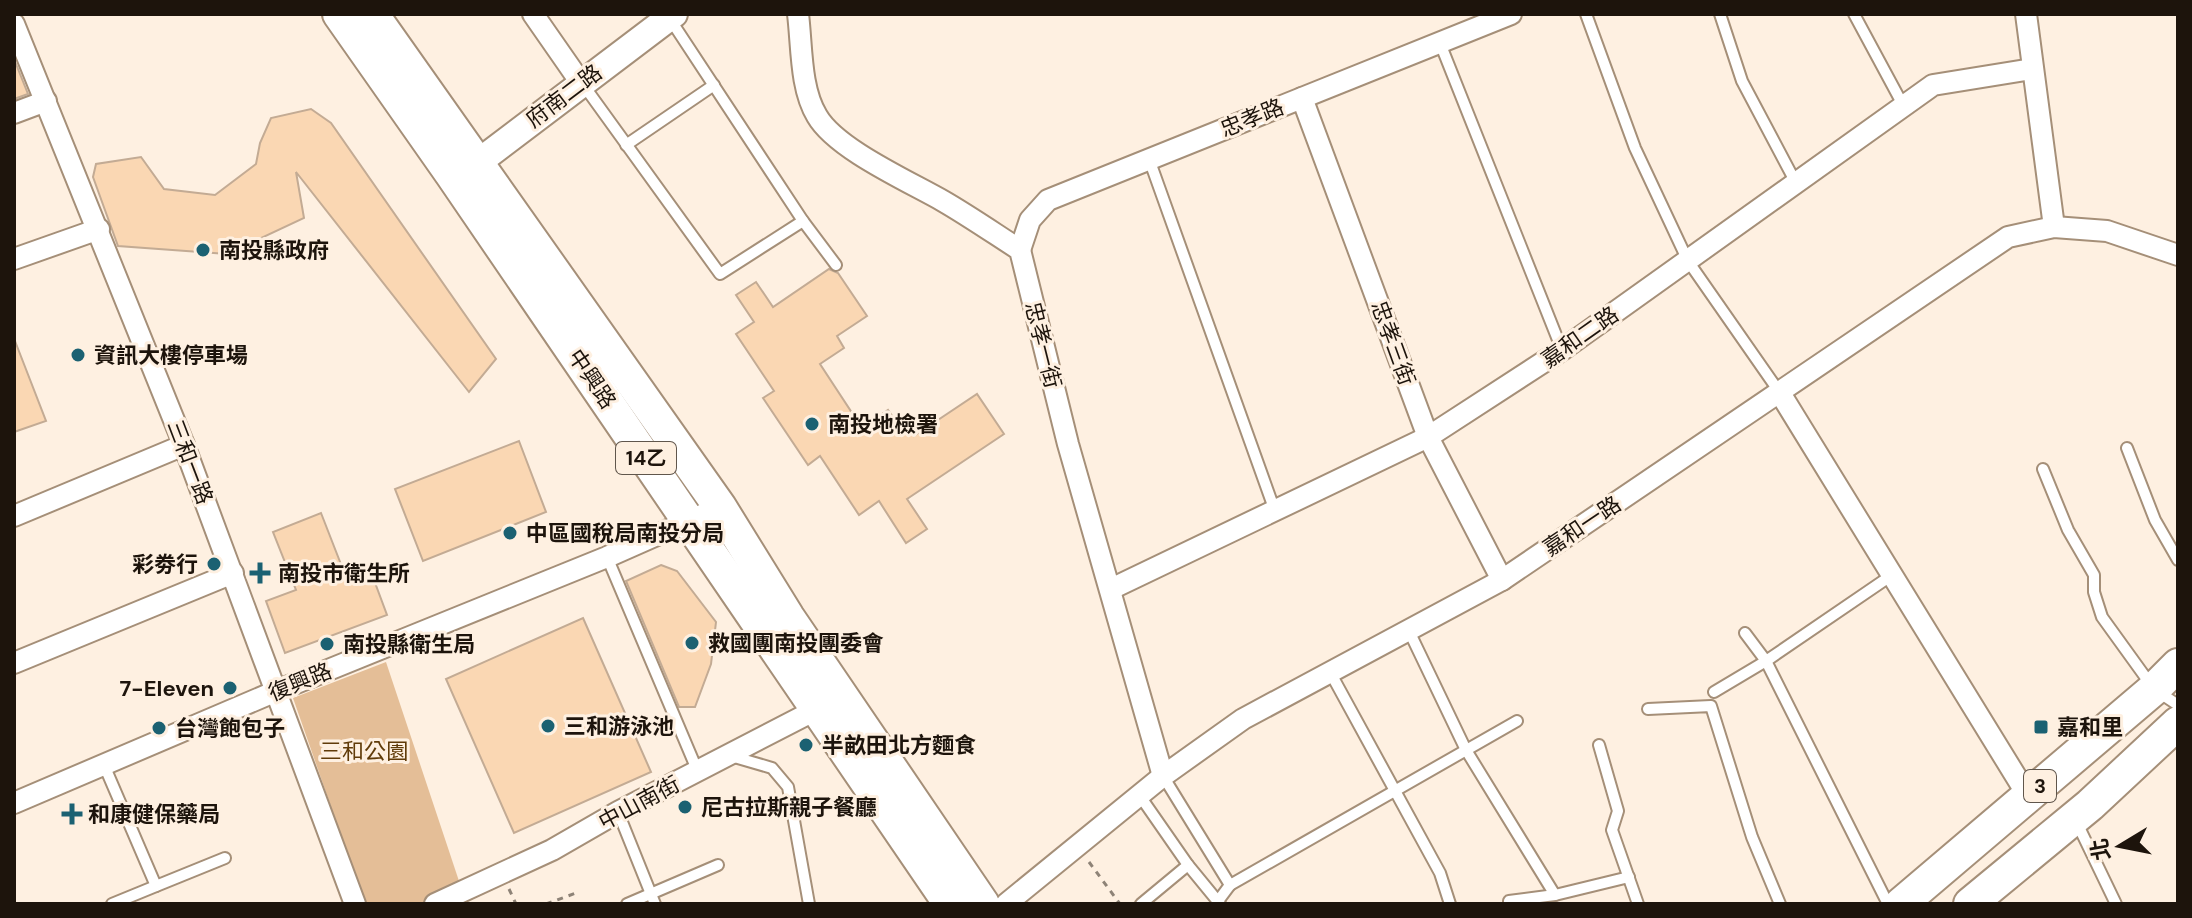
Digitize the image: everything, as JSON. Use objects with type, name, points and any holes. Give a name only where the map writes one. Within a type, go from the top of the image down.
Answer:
[{"type":"main road","name":"中興路","points":[[352,16],[464,170],[720,507],[830,703],[950,904]]},
{"type":"main road","name":"中興路","points":[[464,170],[690,522],[983,904]]},
{"type":"main road","name":"3","points":[[1901,904],[2028,796],[2166,697],[2178,665]]},
{"type":"main road","name":"3","points":[[1970,904],[2075,818],[2178,723]]},
{"type":"street","points":[[533,14],[581,83]]},
{"type":"street","points":[[798,14],[808,94],[815,114],[826,129],[857,152],[947,203],[1020,250]]},
{"type":"street","name":"忠孝路","points":[[1020,250],[1030,220],[1048,200],[1511,14]]},
{"type":"street","points":[[2026,14],[2054,227]]},
{"type":"street","name":"府南二路","points":[[464,170],[671,16]]},
{"type":"street","name":"三和一路","points":[[14,24],[184,445],[355,904]]},
{"type":"street","name":"嘉和二路","points":[[1111,589],[1428,437],[1562,350],[1933,85],[2032,69]]},
{"type":"street","name":"忠孝三街","points":[[1302,98],[1428,437],[1502,580]]},
{"type":"street","points":[[14,113],[46,101]]},
{"type":"street","name":"嘉和一路","points":[[1006,904],[1163,776],[1243,719],[1502,580],[2008,237],[2054,227],[2107,231],[2178,255]]},
{"type":"street","points":[[14,259],[99,229]]},
{"type":"street","name":"忠孝一街","points":[[1020,250],[1068,444],[1163,776]]},
{"type":"street","points":[[1780,393],[2028,796]]},
{"type":"street","points":[[14,516],[184,445]]},
{"type":"street","name":"復興路","points":[[14,803],[274,692],[607,557],[720,507]]},
{"type":"street","points":[[14,663],[233,573]]},
{"type":"street","name":"中山南街","points":[[435,904],[552,850],[618,812],[830,703]]},
{"type":"lane","points":[[1586,14],[1635,148],[1688,261],[1780,393]]},
{"type":"lane","points":[[1720,14],[1742,81],[1796,183]]},
{"type":"lane","points":[[1854,14],[1903,105]]},
{"type":"lane","points":[[671,16],[803,221],[836,265]]},
{"type":"lane","points":[[1440,43],[1562,350]]},
{"type":"lane","points":[[581,83],[720,274],[803,221]]},
{"type":"lane","points":[[626,145],[714,85]]},
{"type":"lane","points":[[1149,159],[1275,511]]},
{"type":"lane","points":[[2127,448],[2155,520],[2178,560]]},
{"type":"lane","points":[[2043,469],[2068,530],[2094,575],[2094,592],[2102,617],[2166,697]]},
{"type":"lane","points":[[607,557],[698,772]]},
{"type":"lane","points":[[1714,692],[1766,661],[1892,575]]},
{"type":"lane","points":[[1408,629],[1466,750],[1555,895]]},
{"type":"lane","points":[[1745,633],[1766,661],[1888,904]]},
{"type":"lane","points":[[1330,671],[1440,873],[1450,904]]},
{"type":"lane","points":[[1648,709],[1711,706],[1752,837],[1780,904]]},
{"type":"lane","points":[[1140,796],[1188,865],[1219,902],[1230,885],[1517,721]]},
{"type":"lane","points":[[1599,745],[1618,811],[1612,830],[1638,904]]},
{"type":"lane","points":[[728,755],[772,768],[788,787],[809,904]]},
{"type":"lane","points":[[104,765],[156,886]]},
{"type":"lane","points":[[1163,776],[1230,885]]},
{"type":"lane","points":[[618,812],[653,899]]},
{"type":"lane","points":[[2075,818],[2116,904]]},
{"type":"lane","points":[[112,904],[225,858]]},
{"type":"lane","points":[[627,904],[653,899],[718,865]]},
{"type":"lane","points":[[1141,904],[1188,865]]},
{"type":"lane","points":[[1509,901],[1555,895],[1629,877]]},
{"type":"path","points":[[1078,847],[1120,904]]},
{"type":"path","points":[[546,904],[576,893]]},
{"type":"green space","name":"三和公園","points":[[386,662],[461,887],[422,904],[365,904],[293,698]]},
{"type":"building","points":[[14,59],[28,94],[14,99]]},
{"type":"building","name":"南投縣政府","points":[[311,109],[331,123],[496,359],[469,392],[296,172],[304,218],[227,254],[118,246],[93,177],[96,164],[141,157],[164,189],[215,195],[256,164],[260,143],[271,118]]},
{"type":"building","points":[[829,269],[838,273],[867,316],[837,336],[844,348],[820,364],[862,428],[888,410],[897,423],[902,419],[914,436],[977,394],[1004,434],[907,499],[927,529],[906,543],[879,501],[859,515],[820,456],[808,465],[763,398],[774,391],[736,334],[754,322],[736,295],[756,282],[773,307]]},
{"type":"building","points":[[14,342],[46,421],[14,432]]},
{"type":"building","points":[[519,441],[546,512],[423,561],[395,489]]},
{"type":"building","points":[[321,513],[344,572],[368,564],[387,615],[285,653],[266,601],[296,590],[273,532]]},
{"type":"building","points":[[661,565],[677,571],[716,622],[711,664],[695,707],[679,707],[626,581]]},
{"type":"building","name":"三和游泳池","points":[[583,618],[651,772],[514,833],[446,679]]},
{"type":"place","name":"南投縣政府","points":[[203,250]]},
{"type":"place","name":"資訊大樓停車場","points":[[78,355]]},
{"type":"place","name":"南投地檢署","points":[[812,424]]},
{"type":"place","name":"中區國稅局南投分局","points":[[510,533]]},
{"type":"place","name":"彩劵行","points":[[214,564]]},
{"type":"place","name":"南投市衛生所","points":[[260,573]]},
{"type":"place","name":"救國團南投團委會","points":[[692,643]]},
{"type":"place","name":"南投縣衛生局","points":[[327,644]]},
{"type":"place","name":"7-Eleven","points":[[230,688]]},
{"type":"place","name":"三和游泳池","points":[[548,726]]},
{"type":"place","name":"嘉和里","points":[[2041,727]]},
{"type":"place","name":"台灣飽包子","points":[[159,728]]},
{"type":"place","name":"半畝田北方麵食","points":[[806,745]]},
{"type":"place","name":"尼古拉斯親子餐廳","points":[[685,807]]},
{"type":"place","name":"和康健保藥局","points":[[72,814]]}]
